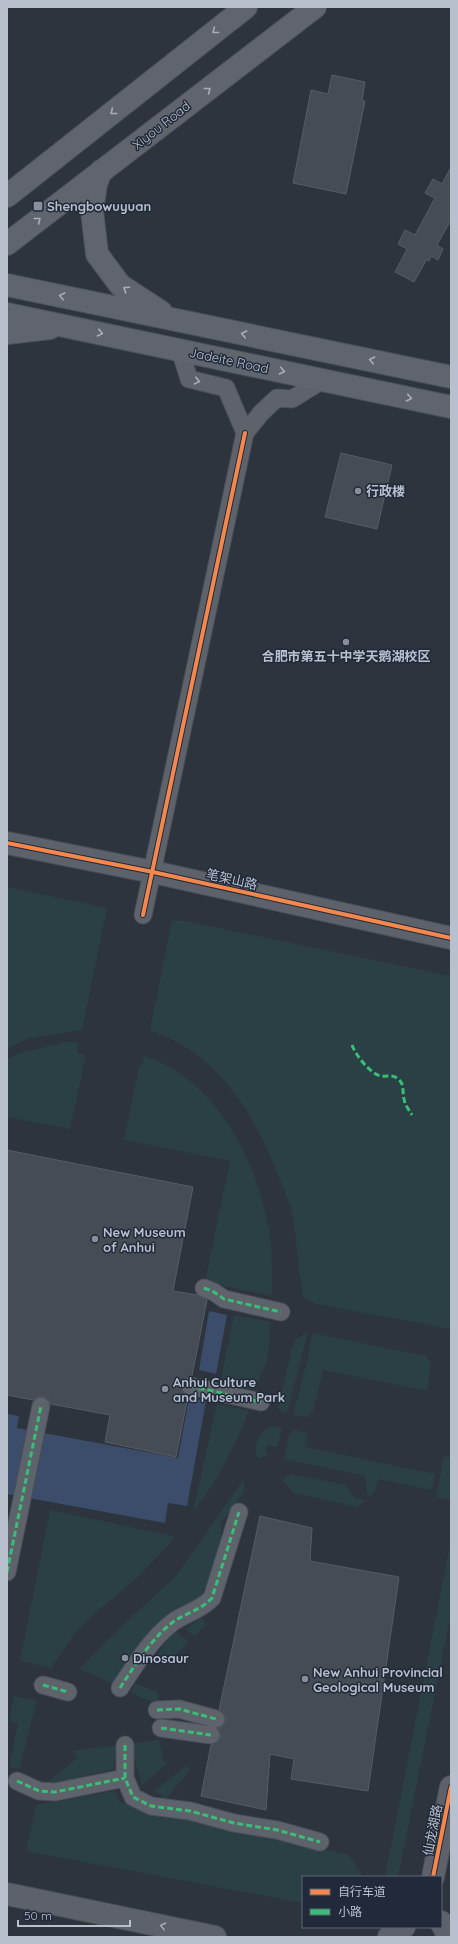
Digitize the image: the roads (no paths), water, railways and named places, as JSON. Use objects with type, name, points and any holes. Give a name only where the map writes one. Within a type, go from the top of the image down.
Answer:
[{"type":"main road","points":[[7,195],[246,7]]},
{"type":"main road","name":"Xiyou Road","points":[[7,244],[315,7]]},
{"type":"main road","points":[[101,171],[96,184],[92,212],[97,254],[120,285],[170,319]]},
{"type":"main road","points":[[7,285],[451,377]]},
{"type":"main road","name":"Jadeite Road","points":[[7,314],[451,406]]},
{"type":"main road","points":[[7,333],[67,326]]},
{"type":"street","points":[[180,350],[189,379],[226,388],[245,434]]},
{"type":"street","points":[[143,915],[245,434],[260,413],[277,398],[292,399],[323,380]]},
{"type":"street","name":"笔架山路","points":[[7,844],[153,872],[451,938]]},
{"type":"street","points":[[204,1288],[214,1292],[224,1299],[281,1312]]},
{"type":"street","points":[[190,1386],[261,1402]]},
{"type":"street","points":[[7,1572],[41,1406]]},
{"type":"street","points":[[120,1688],[145,1651],[173,1622],[206,1605],[212,1598],[239,1512]]},
{"type":"street","points":[[43,1685],[68,1692]]},
{"type":"street","points":[[157,1710],[179,1709],[216,1719]]},
{"type":"street","points":[[161,1728],[211,1735]]},
{"type":"street","points":[[124,1744],[125,1778],[134,1798],[151,1806],[190,1810],[234,1823],[277,1830],[320,1842]]},
{"type":"street","points":[[16,1781],[39,1791],[55,1792],[125,1778]]},
{"type":"street","name":"仙龙湖路","points":[[433,1876],[451,1786]]},
{"type":"street","points":[[7,1894],[215,1937]]},
{"type":"street","points":[[442,1924],[449,1937]]},
{"type":"street","points":[[389,1937],[402,1928]]},
{"type":"water","points":[[209,1311],[227,1315],[216,1374],[199,1370]]},
{"type":"water","points":[[189,1398],[206,1401],[187,1506],[168,1503],[165,1523],[7,1494],[7,1414],[19,1416],[17,1428],[178,1458]]},
{"type":"place","name":"Shengbowuyuan","points":[[38,206]]},
{"type":"place","name":"行政楼","points":[[358,491]]},
{"type":"place","name":"合肥市第五十中学天鹅湖校区","points":[[346,642]]},
{"type":"place","name":"New Museum of Anhui","points":[[95,1239]]},
{"type":"place","name":"Anhui Culture and Museum Park","points":[[165,1389]]},
{"type":"place","name":"Dinosaur","points":[[125,1658]]},
{"type":"place","name":"New Anhui Provincial Geological Museum","points":[[305,1679]]}]
